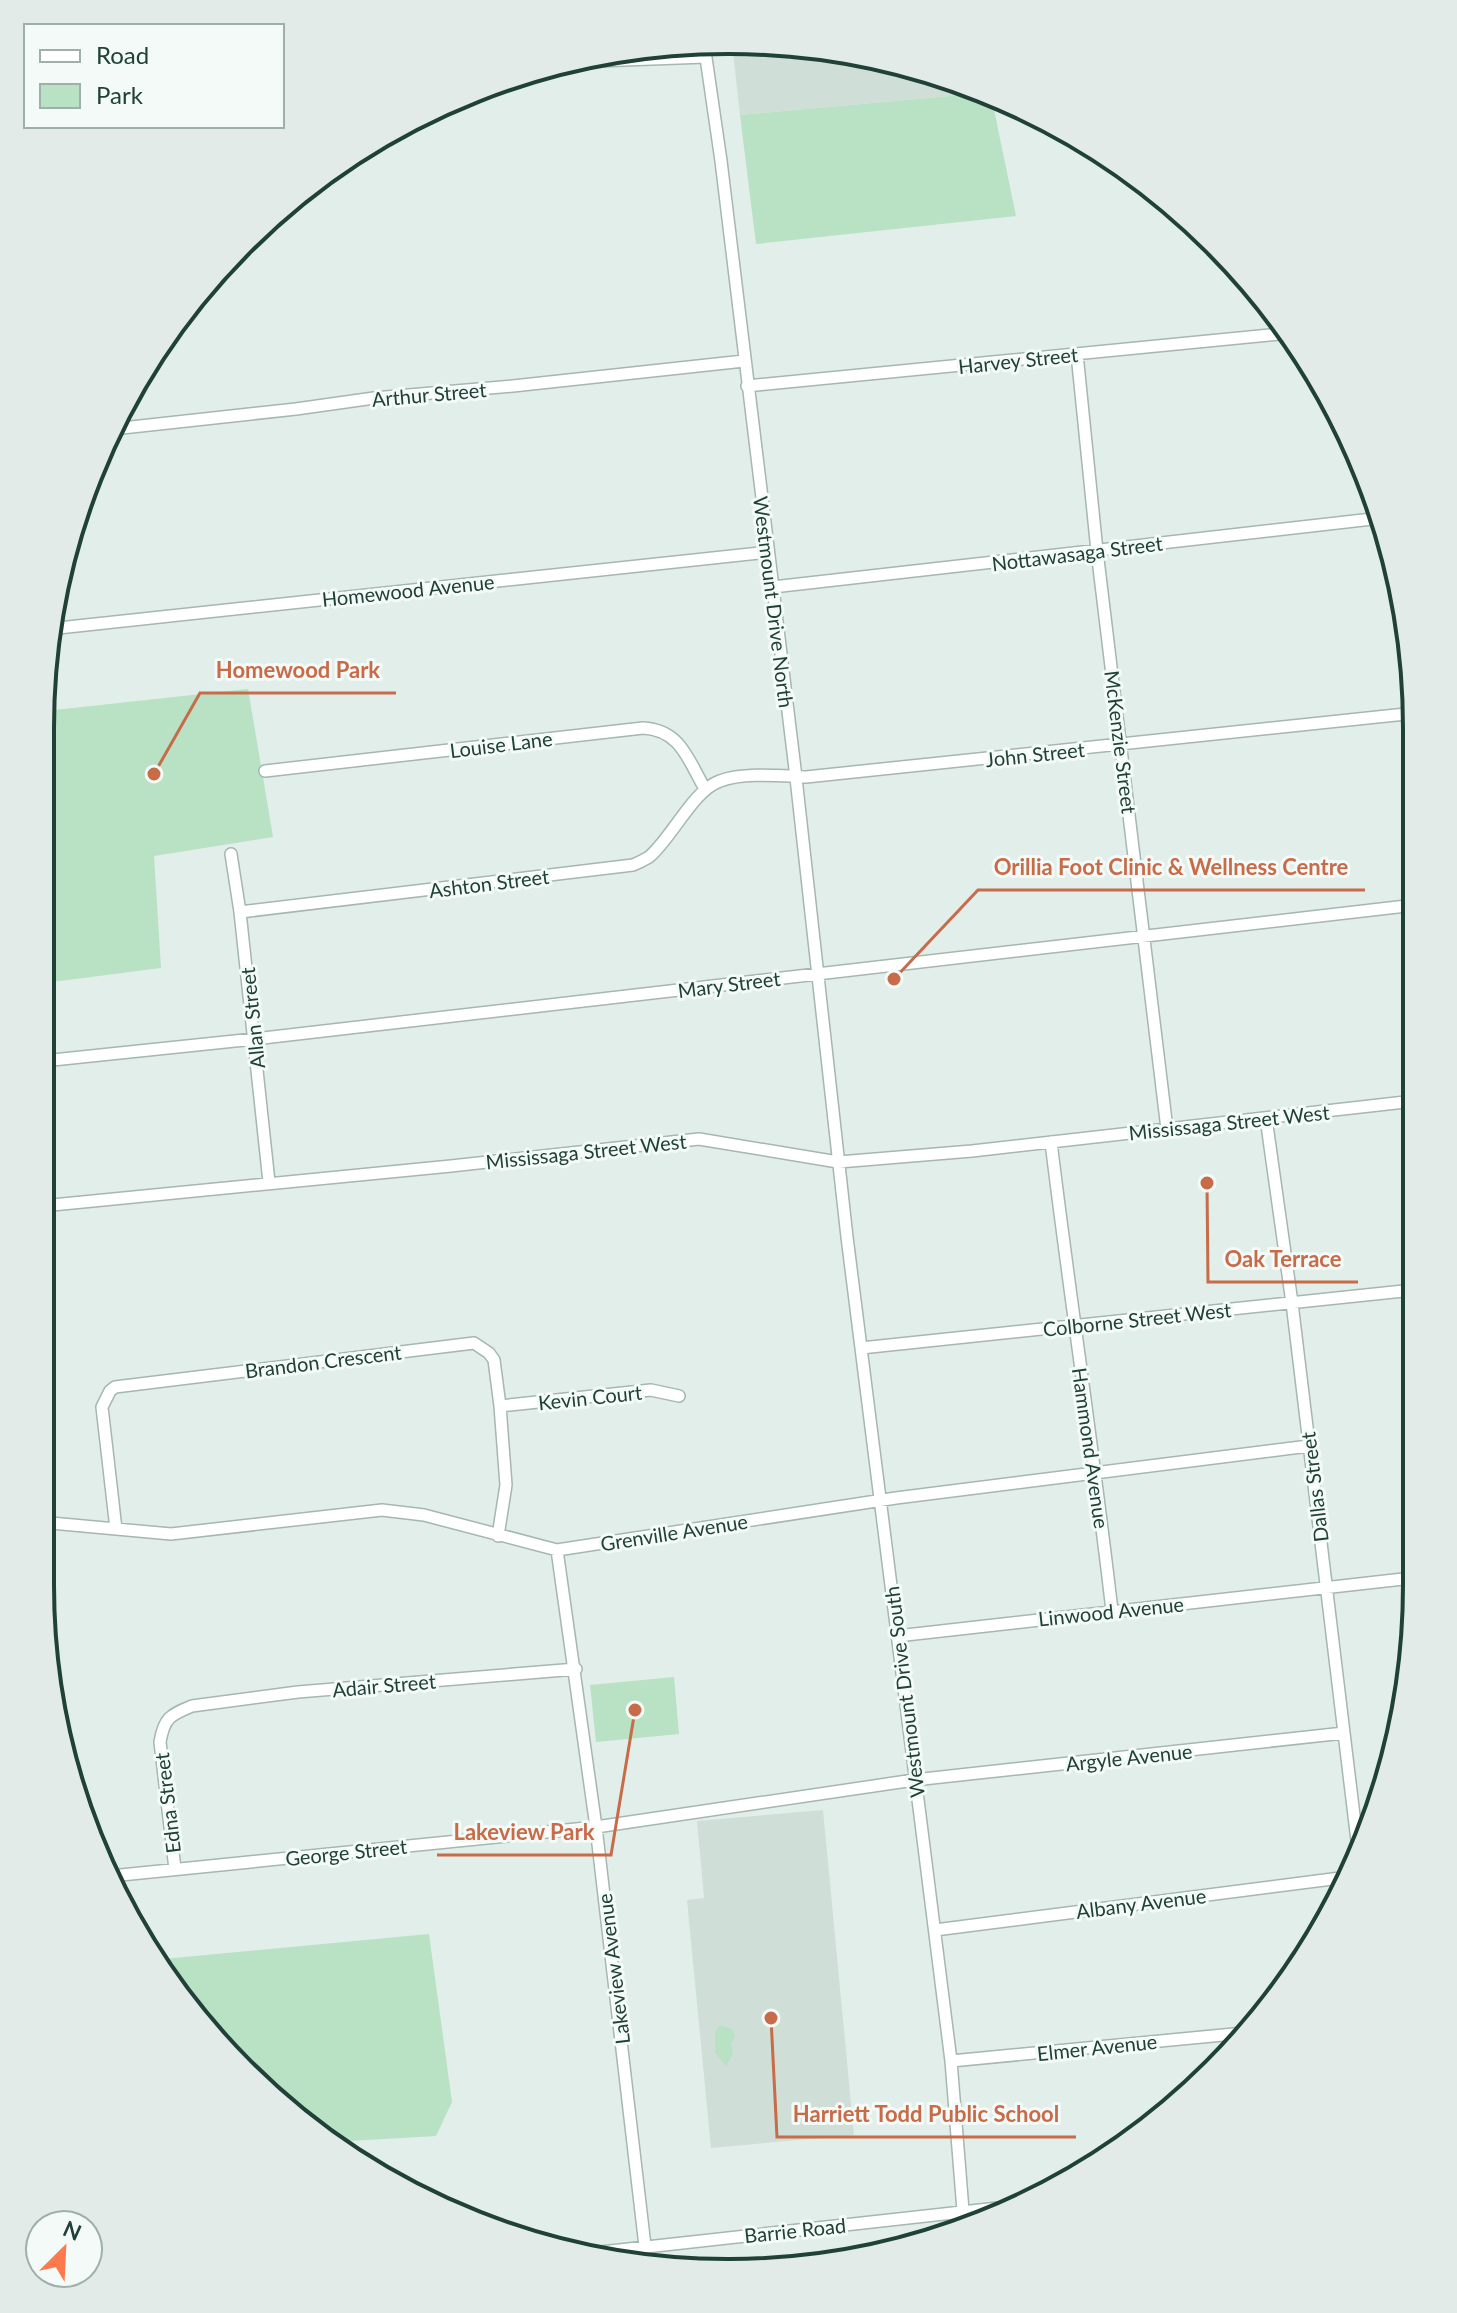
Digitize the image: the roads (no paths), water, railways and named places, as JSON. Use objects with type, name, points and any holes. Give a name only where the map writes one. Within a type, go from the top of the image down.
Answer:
[{"type":"street","points":[[647,59],[706,57]]},
{"type":"street","name":"Westmount Drive North","points":[[706,57],[773,587],[838,1162]]},
{"type":"street","name":"Harvey Street","points":[[747,386],[1275,334]]},
{"type":"street","name":"McKenzie Street","points":[[1077,354],[1097,551],[1167,1129]]},
{"type":"street","name":"Arthur Street","points":[[125,428],[374,398],[744,361]]},
{"type":"street","name":"Nottawasaga Street","points":[[773,587],[1369,519]]},
{"type":"street","name":"Homewood Avenue","points":[[62,628],[768,552]]},
{"type":"street","name":"John Street","points":[[705,789],[719,781],[739,777],[795,777],[1403,714]]},
{"type":"street","name":"Louise Lane","points":[[265,771],[656,728],[677,740],[705,789]]},
{"type":"street","name":"Ashton Street","points":[[240,912],[633,865],[658,848],[705,789]]},
{"type":"street","name":"Allan Street","points":[[231,854],[269,1182]]},
{"type":"street","name":"Mary Street","points":[[54,1060],[1403,906]]},
{"type":"street","name":"Mississaga Street West","points":[[54,1205],[699,1139],[838,1162],[1051,1142],[1403,1102]]},
{"type":"street","name":"Dallas Street","points":[[1266,1118],[1292,1303],[1356,1832]]},
{"type":"street","name":"Hammond Avenue","points":[[1051,1142],[1112,1611]]},
{"type":"street","name":"Westmount Drive South","points":[[838,1162],[951,2061],[964,2216]]},
{"type":"street","name":"Colborne Street West","points":[[861,1348],[1403,1291]]},
{"type":"street","name":"Brandon Crescent","points":[[116,1529],[102,1407],[115,1387],[474,1343],[494,1360],[500,1406],[506,1485],[498,1536]]},
{"type":"street","name":"Kevin Court","points":[[500,1406],[651,1390],[679,1396]]},
{"type":"street","name":"Grenville Avenue","points":[[54,1523],[171,1534],[382,1510],[424,1515],[557,1550],[880,1500],[1309,1446]]},
{"type":"street","name":"Lakeview Avenue","points":[[557,1550],[596,1827],[645,2246]]},
{"type":"street","name":"Linwood Avenue","points":[[897,1636],[1403,1579]]},
{"type":"street","name":"Adair Street","points":[[192,1706],[298,1692],[576,1669]]},
{"type":"street","name":"Edna Street","points":[[175,1869],[160,1742],[168,1718],[192,1706]]},
{"type":"street","name":"Argyle Avenue","points":[[914,1780],[1344,1733]]},
{"type":"street","name":"George Street","points":[[120,1875],[596,1827],[914,1780]]},
{"type":"street","name":"Albany Avenue","points":[[935,1930],[1335,1879]]},
{"type":"street","name":"Elmer Avenue","points":[[951,2061],[1231,2034]]},
{"type":"street","name":"Barrie Road","points":[[618,2250],[957,2219]]},
{"type":"place","name":"Homewood Park","points":[[154,774]]},
{"type":"place","name":"Orillia Foot Clinic & Wellness Centre","points":[[894,979]]},
{"type":"place","name":"Oak Terrace","points":[[1207,1183]]},
{"type":"place","name":"Lakeview Park","points":[[635,1710]]},
{"type":"place","name":"Harriett Todd Public School","points":[[771,2018]]}]
